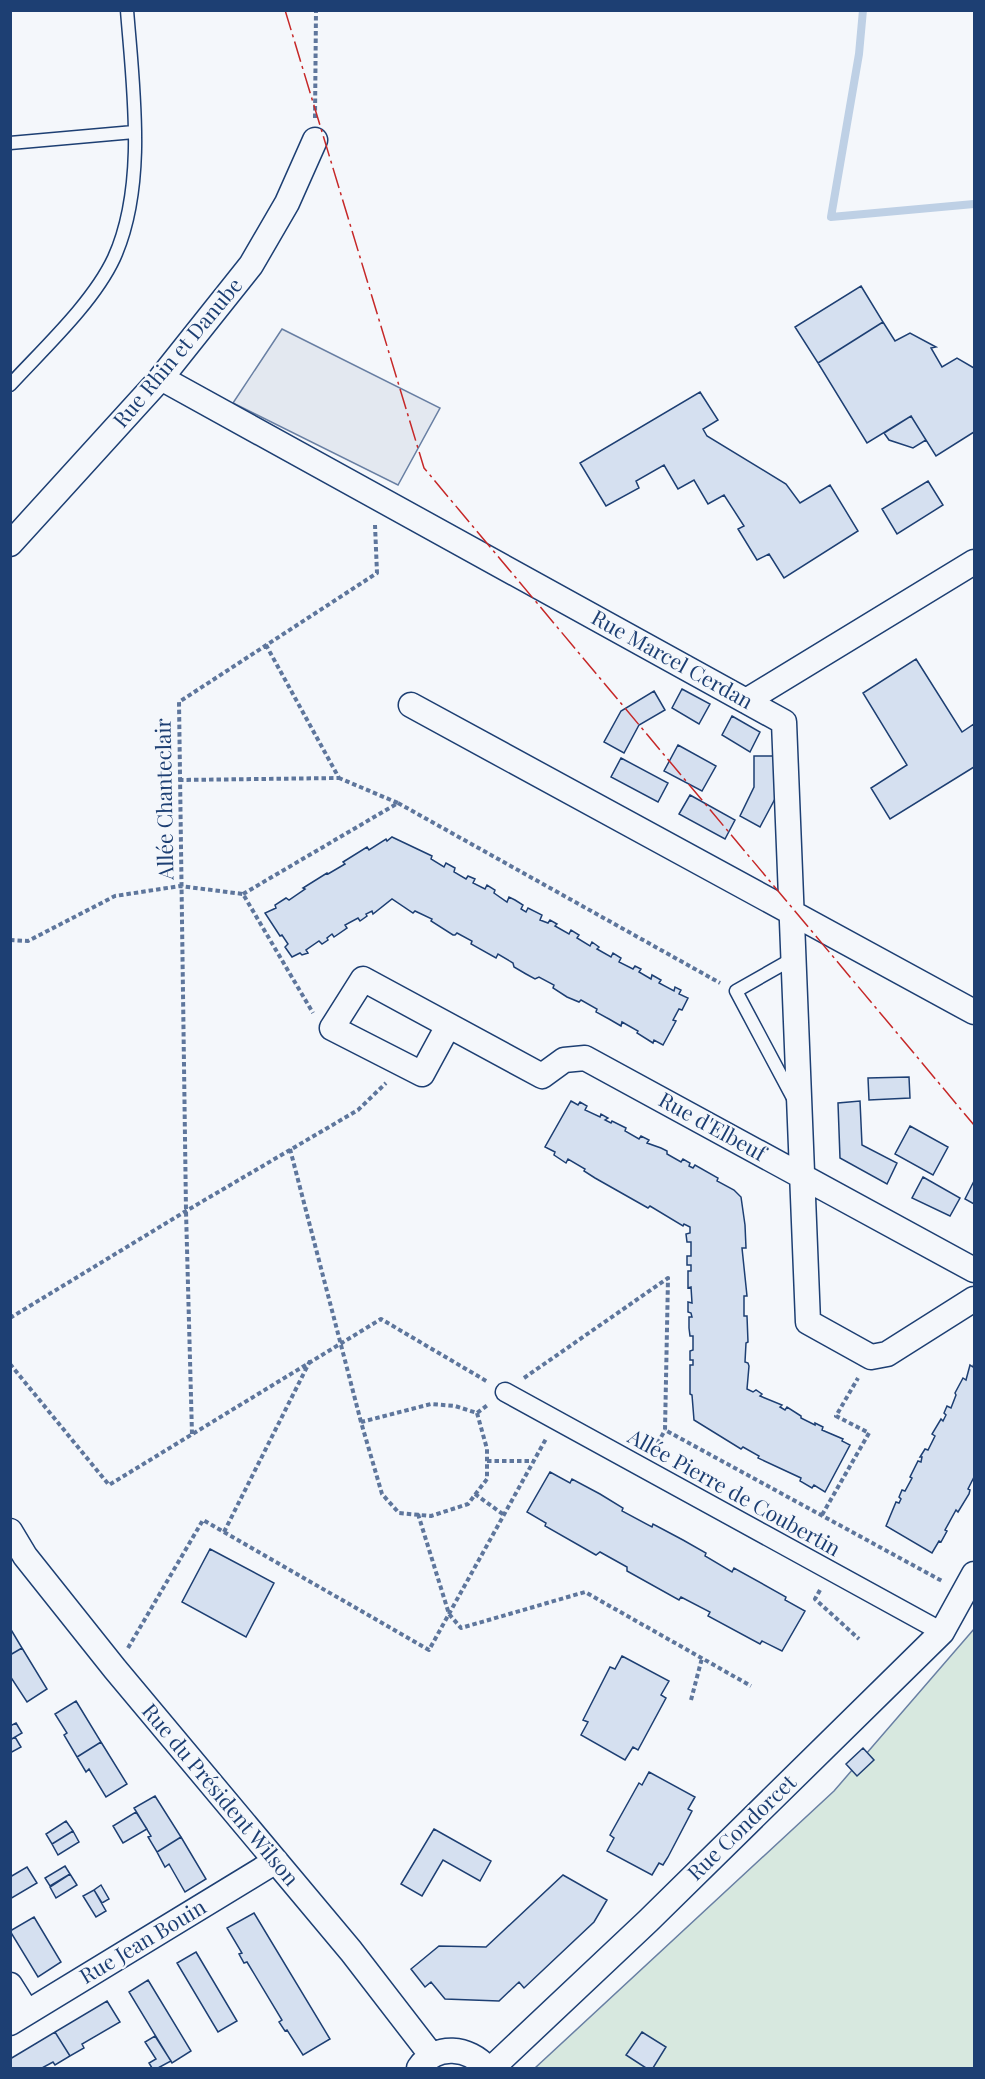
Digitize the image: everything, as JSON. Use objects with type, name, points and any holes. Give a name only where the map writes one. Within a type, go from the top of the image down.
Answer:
[{"type":"street","name":"Rue Rhin et Danube","points":[[10,544],[161,378],[251,265],[287,203],[315,140]]},
{"type":"street","name":"Rue Marcel Cerdan","points":[[161,378],[784,722],[808,1322],[871,1357]]},
{"type":"street","points":[[746,701],[975,562]]},
{"type":"street","points":[[411,705],[975,1012]]},
{"type":"street","points":[[363,979],[448,1026],[422,1074],[332,1028],[363,979]]},
{"type":"street","name":"Rue d'Elbeuf","points":[[448,1026],[542,1076],[564,1060],[585,1058],[975,1270]]},
{"type":"street","points":[[871,1357],[887,1354],[975,1299]]},
{"type":"street","name":"Allée Pierre de Coubertin","points":[[505,1392],[942,1632]]},
{"type":"street","name":"Rue du Président Wilson","points":[[12,1536],[115,1669],[351,1951],[426,2062]]},
{"type":"street","name":"Rue Condorcet","points":[[492,2068],[648,1921],[942,1632],[969,1583]]},
{"type":"street","name":"Rue Jean Bouin","points":[[19,2018],[276,1861]]},
{"type":"street","points":[[10,1985],[19,2018]]},
{"type":"street","points":[[426,2062],[445,2051],[458,2051],[470,2054],[487,2068]]},
{"type":"lane","points":[[10,385],[89,298],[114,259],[128,217],[135,169],[127,10]]},
{"type":"lane","points":[[10,143],[134,132]]},
{"type":"lane","points":[[794,958],[736,992],[800,1111]]},
{"type":"path","points":[[315,140],[316,10]]},
{"type":"path","name":"Allée Chanteclair","points":[[192,1434],[180,886],[179,702],[377,573],[374,494]]},
{"type":"path","points":[[266,645],[339,778]]},
{"type":"path","points":[[179,780],[339,778],[398,803],[736,992]]},
{"type":"path","points":[[10,940],[28,941],[115,896],[180,886],[243,894],[398,803]]},
{"type":"path","points":[[243,894],[315,1018],[332,1028]]},
{"type":"path","points":[[10,1318],[358,1110],[392,1076],[401,1063]]},
{"type":"path","points":[[290,1149],[340,1344],[382,1494],[399,1513],[431,1516],[468,1504],[487,1479],[487,1449],[477,1413]]},
{"type":"path","points":[[477,1413],[668,1278],[665,1430],[822,1516],[969,1583]]},
{"type":"path","points":[[10,1364],[109,1485],[381,1319],[505,1392]]},
{"type":"path","points":[[822,1516],[868,1433],[836,1416],[871,1357]]},
{"type":"path","points":[[225,1532],[310,1361]]},
{"type":"path","points":[[361,1422],[431,1404],[477,1413]]},
{"type":"path","points":[[115,1669],[203,1520],[429,1650],[556,1421]]},
{"type":"path","points":[[487,1461],[534,1461]]},
{"type":"path","points":[[475,1494],[504,1515]]},
{"type":"path","points":[[418,1515],[449,1614],[461,1628],[585,1592],[751,1686]]},
{"type":"path","points":[[832,1572],[815,1599],[859,1638]]},
{"type":"path","points":[[691,1700],[702,1658]]},
{"type":"shaded area","points":[[282,329],[440,408],[398,485],[233,403]]},
{"type":"shaded area","points":[[974,1629],[974,2068],[535,2068],[834,1791]]},
{"type":"building","points":[[861,286],[883,322],[818,363],[795,327]]},
{"type":"building","points":[[883,322],[895,341],[910,333],[936,347],[931,348],[942,367],[957,358],[974,368],[974,432],[936,456],[911,416],[867,443],[818,363]]},
{"type":"building","points":[[700,392],[718,420],[703,429],[707,436],[786,484],[800,503],[830,485],[858,531],[784,578],[769,554],[757,560],[738,529],[744,526],[724,495],[708,504],[694,480],[678,489],[664,465],[636,481],[639,488],[606,506],[580,463]]},
{"type":"building","points":[[911,416],[926,440],[913,448],[889,440],[884,433]]},
{"type":"building","points":[[928,481],[943,505],[897,534],[882,509]]},
{"type":"building","points":[[916,659],[962,732],[974,724],[974,767],[890,819],[871,788],[907,765],[863,693]]},
{"type":"building","points":[[682,689],[710,704],[699,724],[672,708]]},
{"type":"building","points":[[654,691],[665,710],[639,725],[624,753],[604,742],[621,711]]},
{"type":"building","points":[[732,716],[760,732],[750,752],[722,735]]},
{"type":"building","points":[[678,745],[716,766],[702,791],[664,771]]},
{"type":"building","points":[[754,756],[776,756],[777,795],[760,827],[740,816],[754,787]]},
{"type":"building","points":[[621,758],[668,783],[658,802],[611,777]]},
{"type":"building","points":[[690,795],[735,820],[725,839],[679,814]]},
{"type":"building","points":[[392,837],[432,856],[431,859],[444,867],[446,863],[455,868],[454,872],[466,879],[468,876],[475,879],[473,883],[485,889],[487,885],[507,902],[509,897],[515,900],[523,905],[521,909],[526,912],[528,908],[542,915],[540,920],[548,923],[550,920],[557,924],[555,926],[569,934],[571,930],[579,935],[577,938],[590,946],[592,942],[599,947],[597,949],[611,957],[613,953],[621,958],[619,962],[633,969],[635,966],[641,969],[639,972],[651,979],[652,975],[661,980],[659,983],[674,991],[675,987],[681,990],[679,994],[688,998],[682,1010],[679,1009],[673,1020],[676,1021],[663,1045],[654,1040],[653,1043],[622,1022],[621,1026],[596,1012],[597,1009],[581,1000],[579,1002],[567,997],[553,988],[554,985],[539,977],[535,979],[514,967],[513,963],[498,954],[496,958],[471,944],[472,941],[457,933],[453,935],[431,921],[432,919],[415,911],[413,913],[392,899],[373,914],[372,911],[360,921],[358,918],[345,925],[347,928],[334,937],[332,934],[322,944],[319,941],[306,950],[308,953],[302,955],[300,953],[292,957],[285,947],[288,944],[265,913],[276,908],[275,905],[286,898],[289,900],[305,889],[303,888],[345,864],[343,862],[367,847],[369,850]]},
{"type":"building","points":[[909,1077],[910,1098],[869,1100],[868,1078]]},
{"type":"building","points":[[571,1101],[578,1105],[580,1102],[587,1106],[585,1110],[600,1117],[601,1114],[608,1118],[605,1120],[626,1128],[625,1131],[639,1139],[641,1136],[649,1140],[647,1143],[667,1151],[667,1154],[681,1162],[683,1159],[693,1168],[695,1165],[718,1178],[717,1181],[734,1190],[741,1197],[746,1248],[742,1248],[747,1296],[744,1296],[744,1316],[747,1316],[748,1342],[746,1343],[745,1362],[749,1366],[747,1389],[753,1392],[756,1390],[762,1394],[760,1396],[782,1405],[780,1407],[785,1410],[787,1407],[801,1418],[823,1427],[822,1430],[843,1439],[842,1441],[850,1445],[825,1492],[814,1485],[812,1488],[800,1481],[801,1478],[758,1458],[759,1456],[743,1447],[741,1449],[694,1420],[692,1395],[690,1394],[690,1365],[693,1365],[693,1360],[690,1360],[690,1351],[693,1350],[693,1336],[690,1336],[689,1317],[692,1317],[688,1312],[688,1302],[692,1303],[691,1287],[688,1288],[688,1271],[691,1271],[691,1265],[687,1265],[687,1256],[691,1256],[691,1242],[687,1242],[686,1234],[690,1233],[690,1227],[684,1224],[683,1226],[650,1206],[648,1208],[595,1178],[568,1159],[566,1163],[554,1155],[555,1152],[545,1147]]},
{"type":"building","points":[[860,1101],[862,1145],[897,1163],[887,1184],[840,1158],[838,1103]]},
{"type":"building","points":[[910,1126],[948,1147],[933,1175],[895,1154]]},
{"type":"building","points":[[923,1177],[960,1198],[950,1216],[912,1198]]},
{"type":"building","points":[[974,1181],[974,1204],[965,1199]]},
{"type":"building","points":[[974,1363],[974,1477],[968,1489],[969,1494],[958,1512],[956,1510],[941,1542],[939,1541],[932,1553],[886,1526],[896,1502],[899,1503],[901,1499],[899,1497],[902,1490],[905,1491],[918,1461],[921,1462],[922,1457],[920,1457],[925,1449],[928,1450],[935,1436],[932,1434],[941,1419],[943,1421],[947,1406],[951,1408],[955,1393],[963,1378],[966,1380],[970,1365],[973,1367]]},
{"type":"building","points":[[550,1472],[570,1483],[572,1479],[600,1494],[623,1508],[622,1511],[683,1540],[732,1572],[734,1568],[786,1597],[785,1600],[805,1611],[782,1651],[762,1641],[760,1644],[708,1616],[710,1612],[681,1597],[679,1600],[627,1571],[627,1567],[600,1552],[596,1555],[545,1526],[546,1523],[527,1512]]},
{"type":"building","points":[[210,1549],[274,1583],[246,1637],[182,1602]]},
{"type":"building","points":[[10,1628],[22,1648],[10,1655]]},
{"type":"building","points":[[22,1648],[47,1689],[27,1702],[10,1676],[10,1655]]},
{"type":"building","points":[[622,1656],[669,1681],[661,1695],[666,1698],[638,1750],[633,1747],[625,1760],[581,1735],[588,1722],[583,1720],[610,1667],[615,1669]]},
{"type":"building","points":[[76,1701],[101,1742],[77,1757],[64,1735],[67,1733],[55,1714]]},
{"type":"building","points":[[16,1723],[22,1733],[10,1740],[10,1726]]},
{"type":"building","points":[[15,1737],[21,1747],[10,1753],[10,1740]]},
{"type":"building","points":[[101,1742],[127,1784],[106,1797],[89,1769],[86,1772],[77,1757]]},
{"type":"building","points":[[863,1748],[874,1760],[857,1776],[846,1764]]},
{"type":"building","points":[[649,1772],[695,1797],[688,1809],[692,1811],[668,1857],[663,1865],[659,1863],[652,1875],[607,1851],[614,1838],[610,1835],[639,1783],[642,1785]]},
{"type":"building","points":[[155,1796],[181,1837],[157,1852],[148,1837],[151,1836],[134,1808]]},
{"type":"building","points":[[136,1812],[147,1829],[123,1843],[113,1826]]},
{"type":"building","points":[[66,1821],[73,1831],[52,1844],[46,1834]]},
{"type":"building","points":[[434,1829],[491,1861],[480,1881],[443,1860],[422,1896],[401,1884]]},
{"type":"building","points":[[73,1831],[79,1842],[58,1855],[52,1844]]},
{"type":"building","points":[[181,1837],[206,1879],[185,1892],[169,1864],[165,1867],[157,1852]]},
{"type":"building","points":[[65,1866],[70,1874],[50,1886],[45,1878]]},
{"type":"building","points":[[27,1867],[37,1883],[10,1899],[10,1877]]},
{"type":"building","points":[[70,1874],[77,1885],[56,1898],[50,1887]]},
{"type":"building","points":[[563,1875],[607,1900],[594,1922],[524,1988],[519,1982],[499,2001],[445,1999],[431,1982],[425,1987],[411,1969],[439,1946],[486,1947]]},
{"type":"building","points":[[101,1885],[109,1899],[102,1903],[94,1890]]},
{"type":"building","points":[[94,1890],[106,1911],[96,1917],[83,1896]]},
{"type":"building","points":[[254,1913],[330,2039],[303,2055],[279,2022],[282,2020],[247,1962],[244,1963],[239,1954],[242,1953],[227,1928]]},
{"type":"building","points":[[34,1917],[61,1962],[38,1977],[10,1931]]},
{"type":"building","points":[[196,1952],[237,2021],[218,2032],[177,1963]]},
{"type":"building","points":[[148,1980],[191,2051],[172,2063],[129,1992]]},
{"type":"building","points":[[107,2001],[120,2022],[82,2044],[84,2048],[70,2056],[55,2032]]},
{"type":"building","points":[[55,2032],[70,2056],[55,2065],[53,2062],[42,2068],[10,2068],[10,2059]]},
{"type":"building","points":[[642,2032],[666,2047],[653,2068],[646,2068],[626,2055]]},
{"type":"building","points":[[155,2036],[171,2061],[158,2068],[152,2068],[149,2063],[156,2059],[145,2042]]},
{"type":"waterway","points":[[863,10],[859,54],[831,217],[974,204]]},
{"type":"power","points":[[285,10],[424,468],[974,1125]]}]
